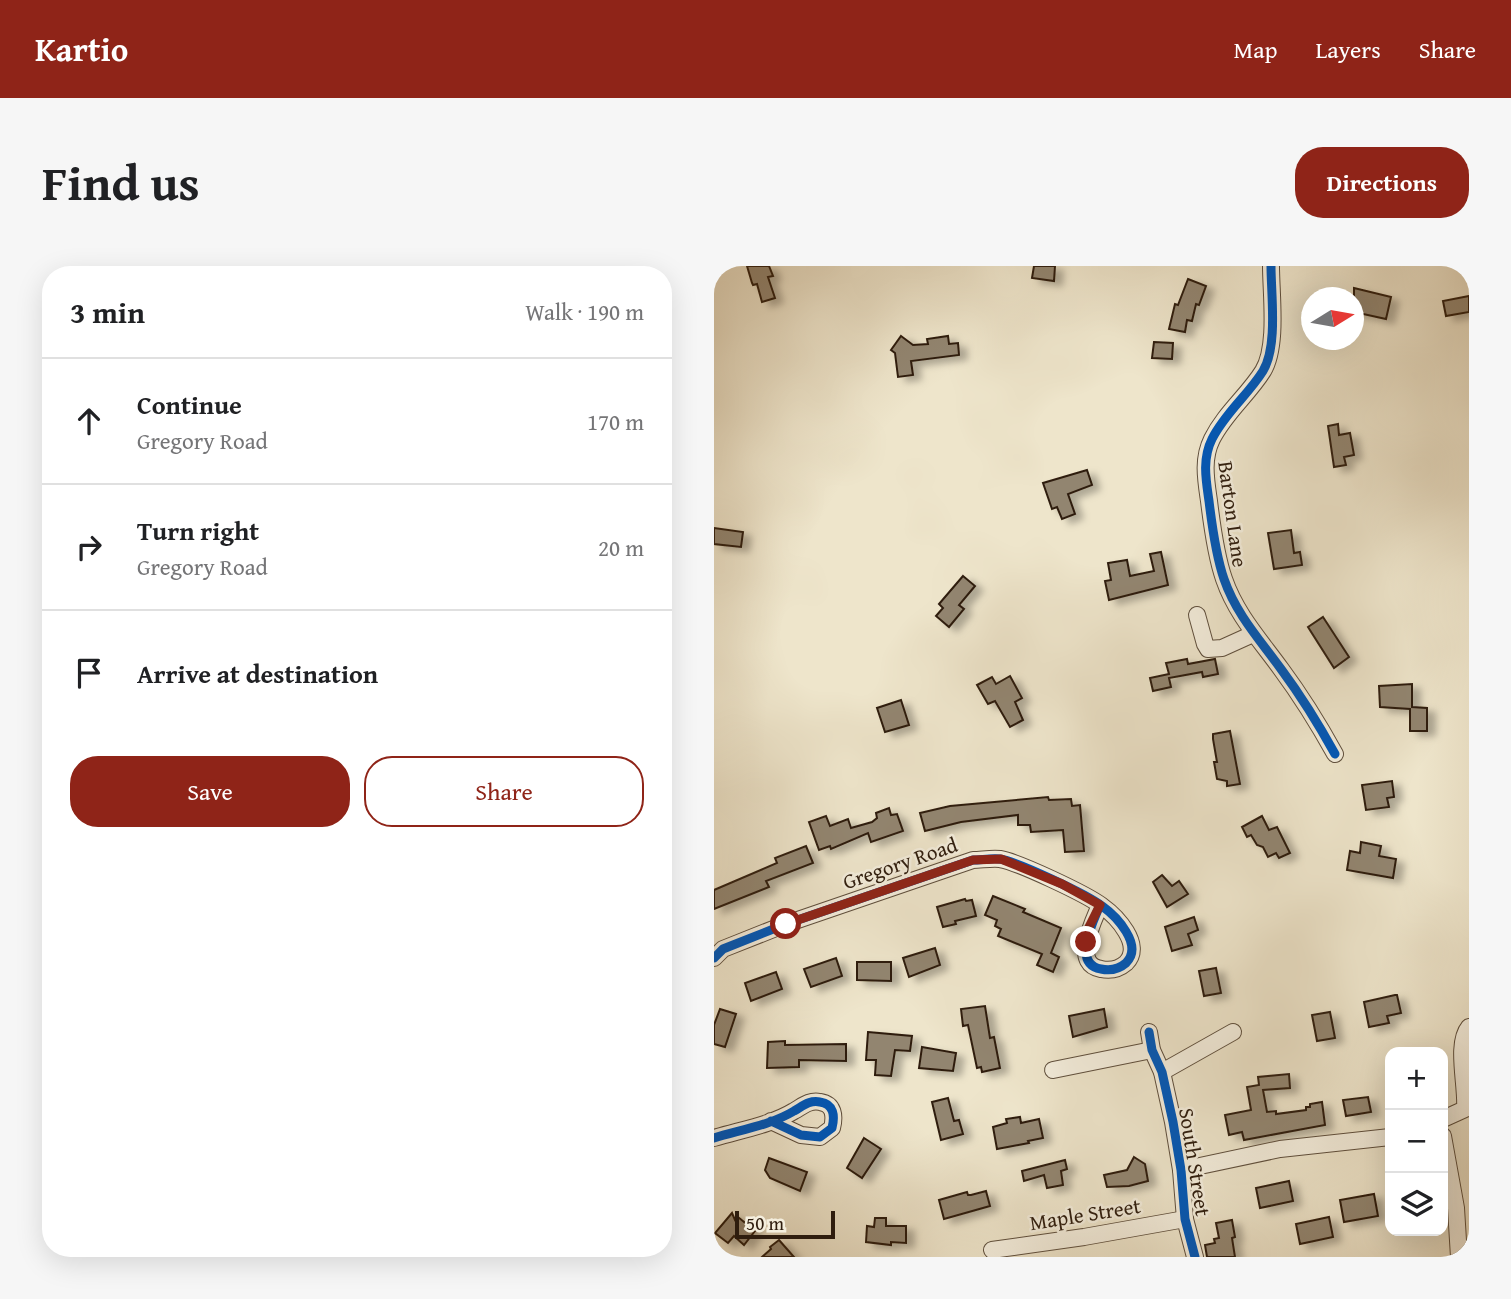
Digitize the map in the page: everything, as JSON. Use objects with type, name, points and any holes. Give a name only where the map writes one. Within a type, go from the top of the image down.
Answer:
[{"type":"street","name":"Barton Lane","points":[[1271,266],[1269,357],[1264,370],[1233,407],[1212,439],[1205,458],[1210,507],[1224,579],[1236,605],[1253,634],[1300,696],[1335,754]]},
{"type":"street","points":[[1197,615],[1208,649],[1222,648],[1253,634]]},
{"type":"street","name":"Gregory Road","points":[[714,958],[723,948],[786,924],[973,860],[1001,859],[1062,884],[1100,905]]},
{"type":"street","points":[[1448,1117],[1465,1109],[1461,1044],[1464,1032],[1469,1027]]},
{"type":"street","name":"South Street","points":[[1149,1032],[1152,1050],[1162,1072],[1181,1170],[1185,1219],[1195,1257]]},
{"type":"street","points":[[1162,1072],[1233,1032]]},
{"type":"street","points":[[1053,1070],[1152,1050]]},
{"type":"street","points":[[714,1138],[771,1121]]},
{"type":"street","points":[[1181,1170],[1280,1149],[1385,1138]]},
{"type":"street","points":[[1448,1164],[1456,1208],[1459,1257]]},
{"type":"street","name":"Maple Street","points":[[992,1250],[1185,1219]]},
{"type":"building","points":[[747,266],[769,266],[773,276],[768,277],[775,298],[762,302],[757,284],[753,285]]},
{"type":"building","points":[[1034,266],[1055,266],[1054,281],[1032,278]]},
{"type":"building","points":[[1188,279],[1206,286],[1199,305],[1196,304],[1192,321],[1187,320],[1185,332],[1169,329],[1175,304],[1178,305]]},
{"type":"building","points":[[1364,290],[1391,297],[1386,319],[1364,314]]},
{"type":"building","points":[[1469,296],[1469,312],[1446,316],[1443,301]]},
{"type":"building","points":[[901,336],[913,345],[928,344],[927,339],[948,336],[949,344],[958,343],[959,355],[911,361],[913,375],[898,377],[895,353],[891,350]]},
{"type":"building","points":[[1154,342],[1173,343],[1172,359],[1152,358]]},
{"type":"building","points":[[1338,424],[1339,435],[1350,433],[1354,455],[1344,457],[1346,465],[1334,467],[1328,426]]},
{"type":"building","points":[[1087,470],[1092,485],[1068,494],[1075,514],[1062,519],[1057,507],[1052,509],[1043,483]]},
{"type":"building","points":[[714,528],[743,532],[741,547],[714,544]]},
{"type":"building","points":[[1291,530],[1294,553],[1300,552],[1302,565],[1274,569],[1268,533]]},
{"type":"building","points":[[1161,552],[1168,585],[1109,600],[1105,581],[1111,580],[1108,563],[1127,560],[1130,576],[1154,571],[1150,554]]},
{"type":"building","points":[[963,576],[975,586],[959,605],[964,609],[949,627],[936,616],[943,608],[939,604]]},
{"type":"building","points":[[1323,617],[1349,657],[1334,668],[1308,627]]},
{"type":"building","points":[[1187,659],[1188,664],[1215,659],[1218,674],[1203,677],[1202,672],[1169,678],[1171,687],[1153,691],[1150,678],[1169,674],[1166,663]]},
{"type":"building","points":[[1010,676],[1022,698],[1015,702],[1023,720],[1010,727],[995,701],[988,704],[977,685],[992,677],[996,684]]},
{"type":"building","points":[[1412,684],[1412,707],[1427,708],[1427,731],[1410,731],[1410,709],[1380,707],[1379,686]]},
{"type":"building","points":[[901,700],[909,725],[885,732],[877,708]]},
{"type":"building","points":[[1230,731],[1240,784],[1227,786],[1227,781],[1217,779],[1213,734]]},
{"type":"building","points":[[1392,781],[1394,797],[1387,798],[1389,807],[1366,810],[1362,785]]},
{"type":"building","points":[[1048,797],[1049,800],[1071,799],[1072,806],[1080,805],[1084,851],[1065,852],[1063,830],[1031,832],[1030,825],[1018,825],[1018,815],[961,822],[925,831],[920,813],[950,806]]},
{"type":"building","points":[[889,808],[891,815],[897,814],[903,831],[871,842],[868,833],[831,849],[830,846],[819,850],[809,822],[826,816],[830,826],[848,819],[851,828],[872,822],[877,818],[876,813]]},
{"type":"building","points":[[1262,816],[1269,830],[1277,827],[1290,853],[1279,858],[1276,853],[1268,857],[1263,847],[1257,845],[1251,835],[1247,837],[1242,827]]},
{"type":"building","points":[[1361,842],[1381,846],[1379,856],[1396,859],[1393,878],[1347,870],[1350,851],[1360,853]]},
{"type":"building","points":[[806,846],[813,863],[766,881],[769,887],[714,909],[714,890],[777,863],[775,858]]},
{"type":"building","points":[[1162,875],[1172,886],[1179,881],[1188,894],[1167,907],[1153,882]]},
{"type":"building","points":[[993,896],[1061,928],[1051,953],[1059,957],[1053,972],[1037,965],[1042,954],[998,936],[1001,929],[995,926],[997,920],[985,915]]},
{"type":"building","points":[[965,899],[972,900],[976,916],[943,927],[937,907]]},
{"type":"building","points":[[1194,917],[1198,930],[1188,934],[1192,945],[1172,951],[1165,927]]},
{"type":"building","points":[[935,948],[940,965],[909,977],[903,958]]},
{"type":"building","points":[[836,958],[842,976],[811,987],[804,969]]},
{"type":"building","points":[[857,962],[891,962],[891,981],[857,980]]},
{"type":"building","points":[[1216,968],[1221,993],[1204,996],[1199,971]]},
{"type":"building","points":[[776,972],[782,989],[751,1001],[745,983]]},
{"type":"building","points":[[1397,995],[1401,1013],[1387,1016],[1389,1023],[1369,1027],[1364,1002]]},
{"type":"building","points":[[985,1006],[990,1038],[994,1037],[1000,1068],[982,1072],[981,1067],[977,1068],[968,1025],[963,1026],[961,1009]]},
{"type":"building","points":[[720,1009],[736,1014],[725,1047],[714,1044],[714,1025]]},
{"type":"building","points":[[1104,1009],[1107,1027],[1073,1037],[1069,1016]]},
{"type":"building","points":[[1330,1012],[1335,1038],[1317,1041],[1312,1015]]},
{"type":"building","points":[[868,1032],[912,1036],[910,1051],[895,1050],[891,1076],[875,1075],[876,1060],[866,1060]]},
{"type":"building","points":[[785,1041],[785,1045],[846,1044],[846,1061],[799,1060],[799,1067],[767,1068],[768,1042]]},
{"type":"building","points":[[922,1047],[956,1053],[953,1071],[919,1068]]},
{"type":"building","points":[[1289,1074],[1290,1088],[1263,1090],[1267,1112],[1276,1111],[1276,1114],[1306,1110],[1310,1104],[1322,1102],[1325,1125],[1244,1140],[1242,1132],[1229,1135],[1225,1115],[1251,1110],[1247,1087],[1259,1085],[1258,1077]]},
{"type":"building","points":[[1368,1097],[1371,1112],[1346,1116],[1343,1100]]},
{"type":"building","points":[[948,1098],[954,1121],[959,1120],[963,1134],[941,1140],[932,1102]]},
{"type":"building","points":[[1020,1117],[1021,1123],[1039,1119],[1043,1138],[997,1149],[993,1127],[1007,1123],[1006,1119]]},
{"type":"building","points":[[864,1138],[881,1149],[862,1178],[847,1168]]},
{"type":"building","points":[[1134,1157],[1145,1164],[1148,1181],[1129,1186],[1107,1187],[1104,1175],[1127,1170]]},
{"type":"building","points":[[769,1158],[807,1172],[800,1191],[770,1178],[765,1170]]},
{"type":"building","points":[[1065,1160],[1067,1169],[1061,1171],[1063,1185],[1047,1188],[1044,1175],[1024,1181],[1022,1171]]},
{"type":"building","points":[[1289,1181],[1293,1201],[1260,1208],[1256,1188]]},
{"type":"building","points":[[986,1191],[990,1206],[944,1219],[939,1200],[967,1192],[971,1195]]},
{"type":"building","points":[[1374,1194],[1378,1216],[1344,1222],[1340,1200]]},
{"type":"building","points":[[732,1213],[735,1220],[738,1217],[755,1231],[744,1245],[734,1236],[728,1243],[715,1233]]},
{"type":"building","points":[[1329,1217],[1333,1237],[1300,1244],[1296,1224]]},
{"type":"building","points":[[875,1218],[886,1218],[886,1226],[906,1226],[906,1243],[891,1242],[891,1245],[866,1242],[867,1226],[874,1227]]},
{"type":"building","points":[[1232,1220],[1235,1257],[1207,1257],[1205,1245],[1215,1243],[1214,1239],[1219,1238],[1216,1223]]},
{"type":"building","points":[[779,1240],[794,1257],[762,1257],[770,1247]]},
{"type":"cycle path","points":[[1271,266],[1272,334],[1268,360],[1257,380],[1223,421],[1209,447],[1206,470],[1213,531],[1221,570],[1235,604],[1303,700],[1335,754]]},
{"type":"cycle path","points":[[714,958],[723,949],[786,924],[973,860],[997,859],[1009,861],[1052,879],[1094,901],[1102,906],[1108,911],[1126,932],[1132,948],[1126,963],[1114,969],[1101,969],[1087,959],[1087,941],[1100,905]]},
{"type":"cycle path","points":[[1149,1032],[1152,1050],[1162,1072],[1173,1122],[1185,1219],[1195,1257]]},
{"type":"cycle path","points":[[714,1138],[765,1124],[775,1120],[785,1116],[806,1104],[813,1102],[825,1103],[831,1108],[833,1115],[832,1128],[820,1137],[801,1135],[771,1121]]},
{"type":"route","points":[[786,924],[973,860],[1001,859],[1062,884],[1100,905],[1088,929],[1086,942]]}]
